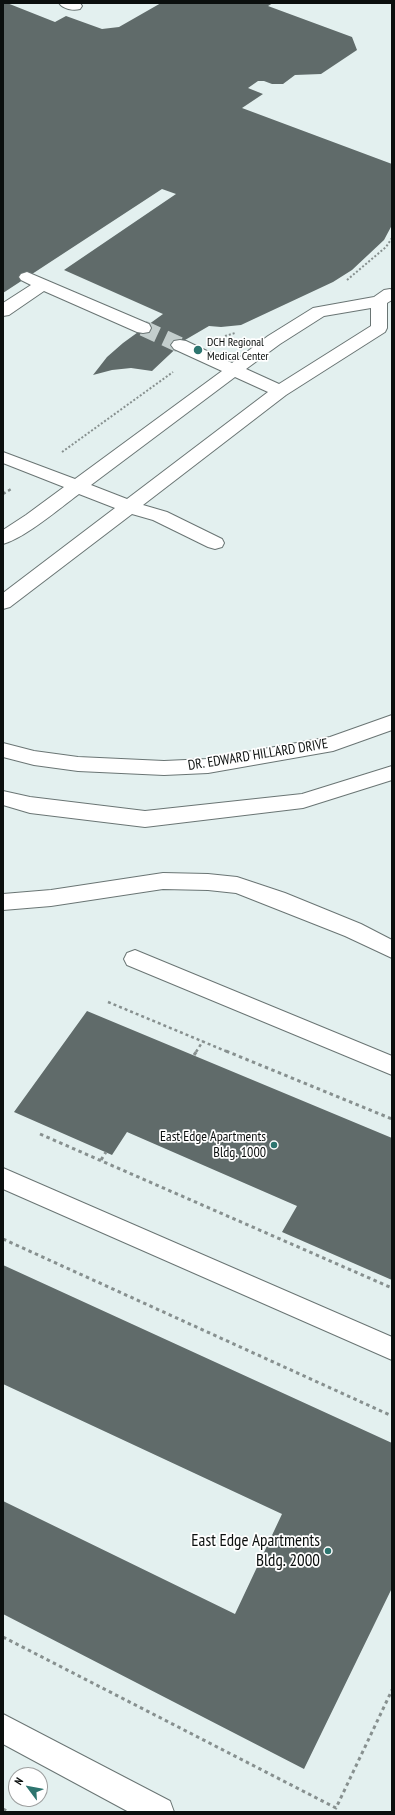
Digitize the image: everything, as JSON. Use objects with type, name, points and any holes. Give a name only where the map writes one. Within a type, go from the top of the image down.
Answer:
[{"type":"street","points":[[27,277],[143,328]]},
{"type":"street","points":[[3,311],[43,284]]},
{"type":"street","points":[[385,297],[392,312]]},
{"type":"street","points":[[3,538],[33,519],[274,340],[319,312],[385,297]]},
{"type":"street","points":[[3,602],[130,507],[280,391],[379,328],[385,297]]},
{"type":"street","points":[[180,345],[280,391]]},
{"type":"street","points":[[3,457],[130,507],[160,516],[215,543]]},
{"type":"street","name":"DR. EDWARD HILLARD DRIVE","points":[[3,750],[34,758],[78,764],[164,768],[208,766],[333,744],[392,722]]},
{"type":"street","points":[[3,798],[30,805],[145,819],[303,801],[392,773]]},
{"type":"street","points":[[3,902],[51,898],[163,881],[208,882],[237,885],[277,899],[346,927],[392,950]]},
{"type":"street","points":[[135,959],[392,1066]]},
{"type":"street","points":[[3,1178],[392,1349]]},
{"type":"street","points":[[3,1728],[159,1812]]},
{"type":"path","points":[[108,1002],[392,1119]]},
{"type":"path","points":[[194,1055],[203,1041]]},
{"type":"path","points":[[40,1134],[392,1288]]},
{"type":"path","points":[[101,1160],[106,1152]]},
{"type":"path","points":[[3,1239],[392,1416]]},
{"type":"path","points":[[3,1637],[336,1808],[392,1690]]},
{"type":"path","points":[[3,1809],[9,1812]]},
{"type":"building","points":[[3,3],[7,3],[55,22],[66,16],[102,29],[119,27],[161,3],[273,3],[268,6],[352,37],[357,50],[321,74],[295,75],[283,84],[272,84],[264,81],[258,81],[248,88],[263,94],[242,108],[392,164],[392,225],[384,240],[352,270],[333,282],[241,325],[221,327],[209,326],[185,340],[152,371],[131,368],[112,370],[93,375],[107,357],[123,343],[163,314],[64,270],[176,194],[162,189],[3,293]]},
{"type":"building","name":"East Edge Apartments Bldg. 1000","points":[[87,1011],[392,1138],[392,1280],[282,1232],[297,1206],[127,1132],[112,1155],[14,1112]]},
{"type":"building","name":"East Edge Apartments Bldg. 2000","points":[[3,1265],[392,1443],[392,1588],[304,1769],[3,1614],[3,1501],[235,1614],[282,1514],[3,1384]]},
{"type":"tunnel","points":[[143,328],[180,345]]},
{"type":"place","name":"DCH Regional Medical Center","points":[[198,350]]},
{"type":"place","name":"East Edge Apartments Bldg. 1000","points":[[274,1145]]},
{"type":"place","name":"East Edge Apartments Bldg. 2000","points":[[328,1551]]}]
